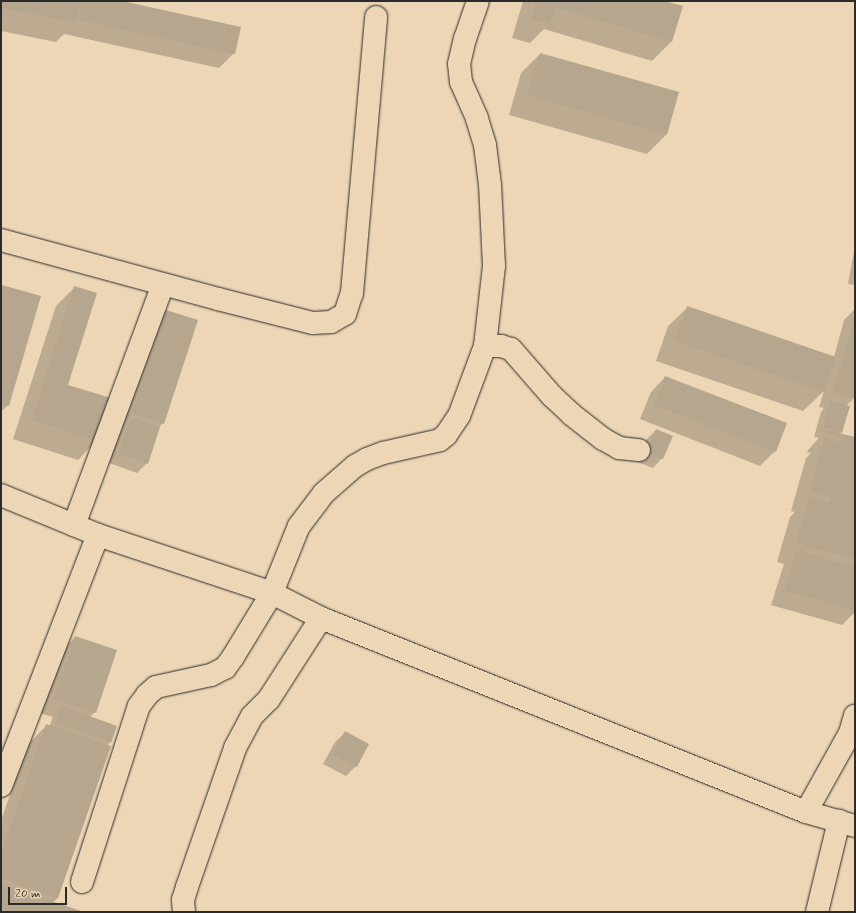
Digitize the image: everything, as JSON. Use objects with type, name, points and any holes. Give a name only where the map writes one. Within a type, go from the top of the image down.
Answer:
[{"type":"street","points":[[82,882],[139,706],[156,687],[211,675],[224,668],[233,657],[272,592],[299,526],[324,493],[356,466],[367,459],[383,453],[440,440],[446,435],[460,416],[485,346],[494,266],[490,185],[485,145],[477,118],[461,82],[460,64],[465,38],[478,1]]},
{"type":"street","points":[[1,240],[163,285],[313,323],[331,322],[345,314],[352,293],[376,17]]},
{"type":"street","points":[[74,525],[163,285]]},
{"type":"street","points":[[485,346],[501,346],[511,349],[552,396],[571,414],[603,439],[619,448],[639,450]]},
{"type":"street","points":[[1,495],[98,535],[272,592],[321,618],[806,812],[847,823],[818,912]]},
{"type":"street","points":[[1,786],[98,535]]},
{"type":"street","points":[[184,912],[184,900],[187,887],[235,748],[252,716],[269,699],[321,618]]},
{"type":"street","points":[[806,812],[850,733],[855,716]]},
{"type":"building","points":[[1,1],[81,1],[76,23],[1,8]]},
{"type":"building","points":[[82,1],[122,1],[241,27],[235,54],[78,20]]},
{"type":"building","points":[[536,1],[664,1],[683,6],[672,42],[555,7],[550,24],[531,19]]},
{"type":"building","points":[[540,53],[679,92],[667,135],[527,95]]},
{"type":"building","points":[[2,285],[41,296],[9,406],[1,404]]},
{"type":"building","points":[[74,286],[97,293],[68,385],[111,398],[98,441],[32,420]]},
{"type":"building","points":[[687,306],[836,357],[824,392],[675,341]]},
{"type":"building","points":[[166,310],[198,320],[164,424],[132,413]]},
{"type":"building","points":[[855,318],[855,399],[833,392]]},
{"type":"building","points":[[665,376],[787,423],[776,452],[654,405]]},
{"type":"building","points":[[830,401],[850,406],[842,433],[823,427]]},
{"type":"building","points":[[131,418],[160,427],[148,464],[118,453]]},
{"type":"building","points":[[656,429],[673,436],[663,459],[646,452]]},
{"type":"building","points":[[827,430],[855,437],[855,559],[796,543],[809,496],[829,502],[831,498],[810,492],[824,438],[842,443],[843,438],[826,433]]},
{"type":"building","points":[[797,550],[855,567],[855,611],[785,590]]},
{"type":"building","points":[[75,636],[117,650],[96,713],[54,699]]},
{"type":"building","points":[[62,706],[117,726],[111,743],[56,723]]},
{"type":"building","points":[[46,724],[111,746],[58,898],[1,878],[1,855]]},
{"type":"building","points":[[345,731],[369,744],[357,767],[332,754]]},
{"type":"building","points":[[1,884],[84,912],[13,912],[1,908]]}]
